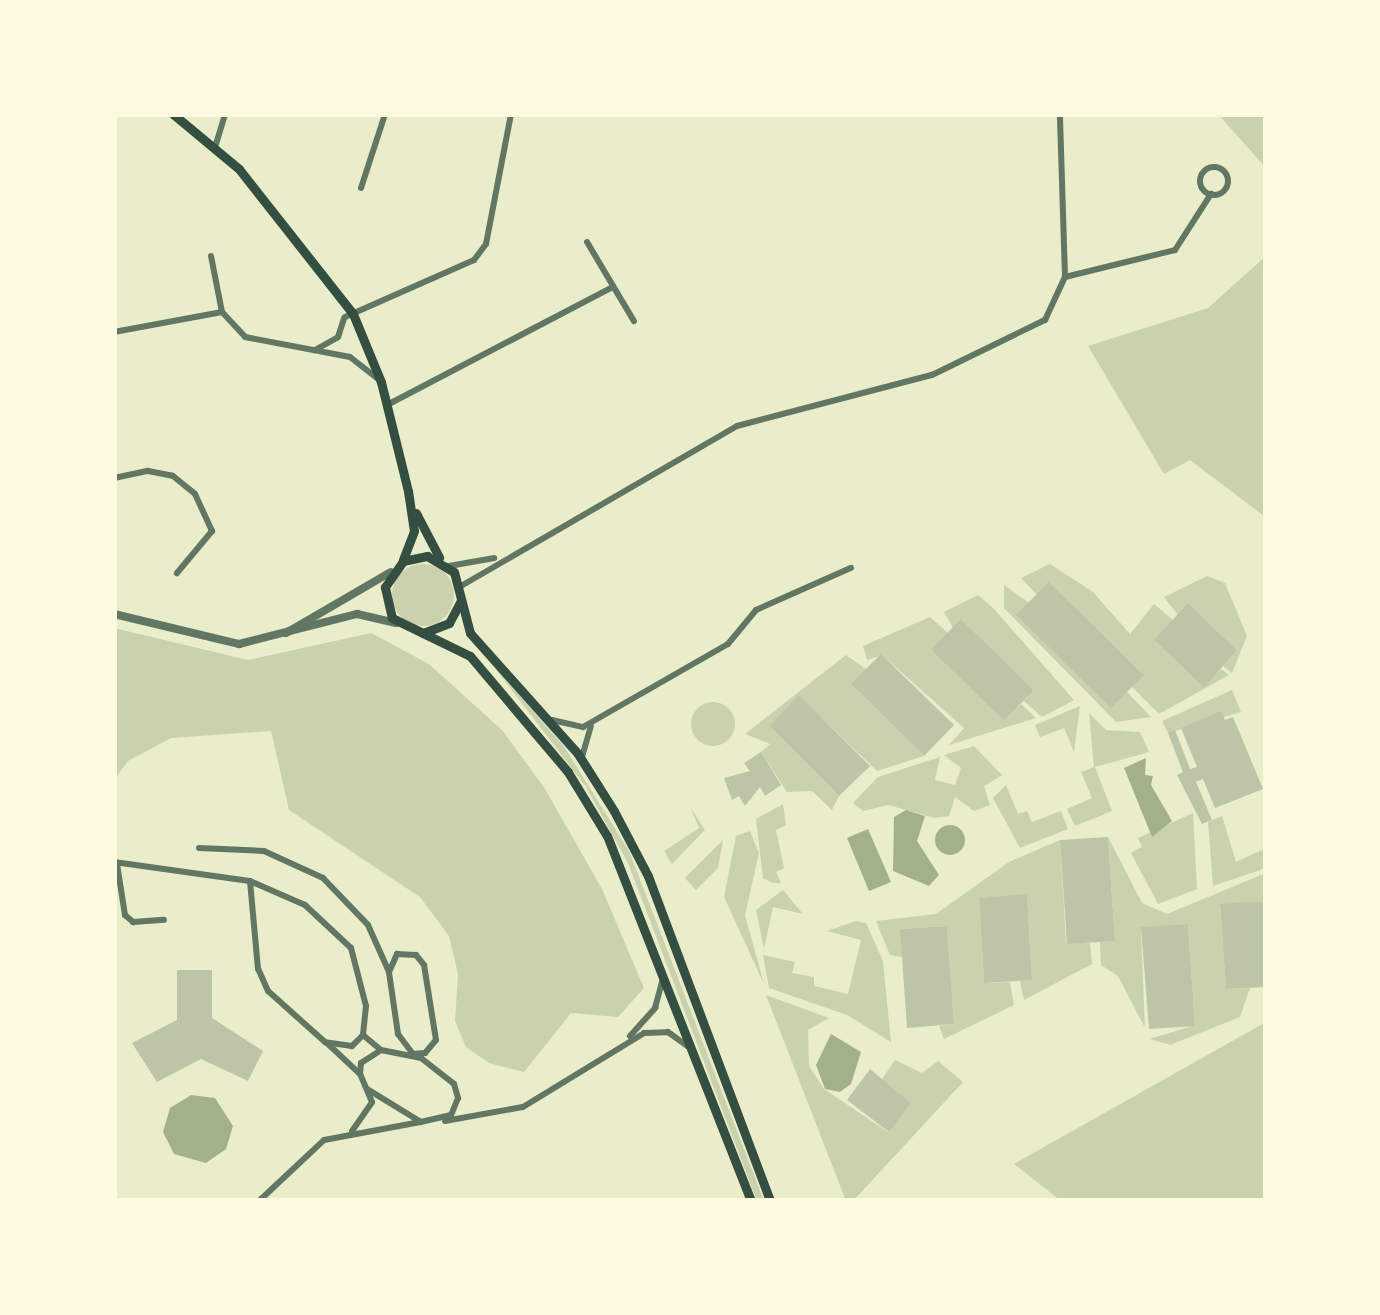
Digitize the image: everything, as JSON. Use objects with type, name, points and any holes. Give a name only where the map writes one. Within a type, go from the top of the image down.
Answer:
[{"type":"main road","points":[[173,114],[216,144],[340,296],[381,382],[414,531],[403,561],[391,572],[385,603],[397,624],[470,656],[568,772],[630,884],[751,1201]]},
{"type":"main road","points":[[408,491],[461,591],[470,633],[583,761],[648,876],[770,1201]]},
{"type":"main road","points":[[403,561],[445,563]]},
{"type":"main road","points":[[419,633],[449,623],[461,591]]},
{"type":"street","points":[[216,144],[225,114]]},
{"type":"street","points":[[361,188],[385,114]]},
{"type":"street","points":[[316,350],[338,337],[349,316],[474,260],[486,244],[512,114]]},
{"type":"street","points":[[461,591],[514,550],[737,426],[932,375],[1029,332],[1045,320],[1065,277],[1060,114]]},
{"type":"street","points":[[1065,277],[1174,250],[1210,194],[1228,183],[1218,168],[1202,176],[1210,194]]},
{"type":"street","points":[[587,242],[634,321]]},
{"type":"street","points":[[211,256],[222,312],[245,337],[350,356],[381,382]]},
{"type":"street","points":[[387,405],[614,287]]},
{"type":"street","points":[[114,332],[222,312]]},
{"type":"street","points":[[114,478],[160,473],[195,494],[212,531],[177,572]]},
{"type":"street","points":[[445,563],[514,550]]},
{"type":"street","points":[[549,718],[572,728],[598,719],[728,644],[756,610],[851,568]]},
{"type":"street","points":[[274,640],[391,572]]},
{"type":"street","points":[[114,614],[239,644],[274,640],[357,614],[397,624]]},
{"type":"street","points":[[583,761],[583,738],[598,719]]},
{"type":"street","points":[[199,848],[264,851],[304,867],[340,892],[379,944],[398,1034],[413,1054],[442,1071],[458,1098],[479,1115]]},
{"type":"street","points":[[164,920],[133,922],[125,915],[115,864],[250,880],[305,904],[351,947],[366,1006],[363,1035]]},
{"type":"street","points":[[250,880],[258,969],[284,1009],[360,1074],[367,1089],[371,1102],[352,1131]]},
{"type":"street","points":[[363,1035],[381,1050],[413,1054],[436,1040],[424,965],[379,944]]},
{"type":"street","points":[[388,972],[403,953]]},
{"type":"street","points":[[619,1046],[655,1008],[664,972]]},
{"type":"street","points":[[259,1201],[299,1156],[352,1131],[523,1107],[619,1046],[656,1030],[694,1052]]},
{"type":"street","points":[[325,1042],[341,1048],[363,1035]]},
{"type":"street","points":[[360,1074],[362,1063],[381,1050]]},
{"type":"street","points":[[367,1089],[421,1122]]},
{"type":"street","points":[[441,1121],[458,1098]]},
{"type":"shaded area","points":[[1218,114],[1266,114],[1266,168]]},
{"type":"shaded area","points":[[1266,256],[1264,516],[1190,460],[1164,474],[1088,346],[1208,308]]},
{"type":"shaded area","points":[[423,564],[445,573],[454,595],[445,617],[423,626],[401,617],[392,595],[401,573]]},
{"type":"shaded area","points":[[1050,564],[1093,592],[1130,634],[1154,604],[1173,620],[1155,641],[1203,687],[1221,669],[1229,675],[1159,714],[1132,687],[1143,674],[1050,583],[1037,595],[1021,578]]},
{"type":"shaded area","points":[[1207,576],[1225,583],[1247,636],[1232,673],[1223,666],[1237,650],[1189,604],[1178,615],[1164,597]]},
{"type":"shaded area","points":[[1004,585],[1029,603],[1017,616],[1111,707],[1127,692],[1151,717],[1116,722],[1004,608]]},
{"type":"shaded area","points":[[978,595],[1074,700],[1042,717],[1024,701],[1034,690],[962,620],[953,628],[944,612]]},
{"type":"shaded area","points":[[930,617],[948,633],[932,651],[1004,721],[1021,704],[1036,718],[949,745],[964,728],[882,655],[867,660],[863,646]]},
{"type":"shaded area","points":[[114,628],[248,660],[371,633],[429,664],[503,731],[545,789],[602,889],[644,988],[618,1017],[571,1013],[524,1072],[489,1063],[466,1047],[455,1021],[458,974],[449,936],[420,897],[289,810],[271,731],[171,738],[128,761],[114,780]]},
{"type":"shaded area","points":[[846,655],[866,669],[852,685],[924,756],[877,771],[799,696],[769,726],[839,796],[832,810],[812,791],[787,792],[761,752],[770,744],[745,734]]},
{"type":"shaded area","points":[[488,659],[565,748],[629,851],[764,1201],[757,1201],[628,863],[586,787]]},
{"type":"shaded area","points":[[1232,690],[1241,712],[1168,733],[1162,721]]},
{"type":"shaded area","points":[[713,702],[729,708],[735,724],[729,740],[713,746],[697,740],[691,724],[697,708]]},
{"type":"shaded area","points":[[1080,706],[1074,752],[1064,728],[1040,737],[1035,725]]},
{"type":"shaded area","points":[[1089,713],[1106,730],[1140,732],[1149,752],[1095,767],[1112,811],[1075,826],[1067,809],[1092,798],[1081,772],[1094,767]]},
{"type":"shaded area","points":[[974,746],[1002,775],[984,786],[990,805],[974,811],[955,797],[949,816],[935,818],[888,805],[863,811],[853,803],[878,777],[940,757],[935,780],[955,785],[961,768],[944,755]]},
{"type":"shaded area","points":[[1146,758],[1145,775],[1153,776],[1151,785],[1172,821],[1152,837],[1124,768]]},
{"type":"shaded area","points":[[1006,785],[1018,814],[1027,811],[1032,822],[1061,811],[1068,829],[1020,848],[993,798]]},
{"type":"shaded area","points":[[783,804],[786,825],[776,830],[784,868],[776,872],[781,883],[773,883],[763,878],[756,819]]},
{"type":"shaded area","points":[[690,807],[705,830],[672,864],[664,851],[699,828]]},
{"type":"shaded area","points":[[906,810],[925,816],[917,841],[939,875],[929,886],[893,871],[894,817]]},
{"type":"shaded area","points":[[1193,813],[1197,889],[1158,904],[1131,853],[1142,847],[1138,838]]},
{"type":"shaded area","points":[[1222,816],[1236,862],[1266,848],[1266,868],[1213,886],[1208,822]]},
{"type":"shaded area","points":[[950,825],[965,840],[950,855],[935,840]]},
{"type":"shaded area","points":[[868,829],[891,882],[869,891],[847,838]]},
{"type":"shaded area","points":[[750,831],[759,853],[745,915],[764,984],[724,897],[736,836]]},
{"type":"shaded area","points":[[1108,837],[1142,903],[1167,914],[1266,873],[1266,901],[1220,905],[1226,989],[1250,988],[1240,1017],[1170,1045],[1150,1039],[1195,1025],[1188,924],[1141,928],[1145,1028],[1118,976],[1101,965],[1100,942],[1115,940]]},
{"type":"shaded area","points":[[723,840],[718,868],[696,890],[685,878]]},
{"type":"shaded area","points":[[1060,840],[1066,943],[1090,943],[1092,964],[1024,1000],[1020,981],[1032,979],[1027,895],[979,898],[984,983],[1010,982],[1014,1005],[944,1039],[939,1026],[954,1024],[947,926],[901,929],[902,957],[890,955],[876,921],[936,914],[1009,862]]},
{"type":"shaded area","points":[[783,890],[803,914],[773,907],[764,949],[756,910]]},
{"type":"shaded area","points":[[856,921],[866,923],[883,961],[891,1042],[847,1015],[769,988],[763,955],[795,962],[792,973],[814,977],[814,986],[848,994],[861,940],[827,931]]},
{"type":"shaded area","points":[[766,995],[829,1018],[808,1030],[809,1066],[824,1089],[888,1132],[911,1103],[882,1079],[895,1060],[922,1073],[938,1061],[963,1082],[853,1201],[846,1201]]},
{"type":"shaded area","points":[[1266,1022],[1266,1201],[1061,1201],[1014,1164]]},
{"type":"shaded area","points":[[831,1034],[861,1052],[851,1084],[840,1092],[825,1089],[816,1065]]},
{"type":"shaded area","points":[[191,1095],[215,1098],[233,1126],[226,1149],[206,1163],[174,1154],[163,1132],[170,1108]]},
{"type":"building","points":[[1049,582],[1144,675],[1111,708],[1016,615]]},
{"type":"building","points":[[1188,603],[1237,650],[1204,688],[1154,640]]},
{"type":"building","points":[[961,619],[1034,690],[1004,721],[931,650]]},
{"type":"building","points":[[881,654],[954,725],[924,756],[851,684]]},
{"type":"building","points":[[799,695],[870,766],[839,796],[769,726]]},
{"type":"building","points":[[1221,711],[1225,720],[1233,717],[1263,789],[1215,808],[1203,779],[1196,782],[1212,820],[1202,824],[1177,775],[1183,772],[1168,733],[1175,730],[1190,769],[1197,767],[1181,728]]},
{"type":"building","points":[[761,752],[781,785],[765,796],[760,787],[745,806],[739,796],[732,800],[724,778],[750,771],[744,763]]},
{"type":"building","points":[[1108,837],[1115,941],[1067,944],[1060,840]]},
{"type":"building","points":[[1027,894],[1032,980],[984,983],[979,898]]},
{"type":"building","points":[[1266,901],[1266,987],[1226,989],[1220,904]]},
{"type":"building","points":[[1188,924],[1195,1026],[1149,1029],[1141,927]]},
{"type":"building","points":[[947,926],[954,1024],[907,1028],[900,929]]},
{"type":"building","points":[[177,970],[212,970],[212,1018],[263,1051],[248,1081],[201,1059],[157,1082],[132,1043],[177,1020]]},
{"type":"building","points":[[870,1069],[911,1103],[889,1132],[847,1100]]}]
